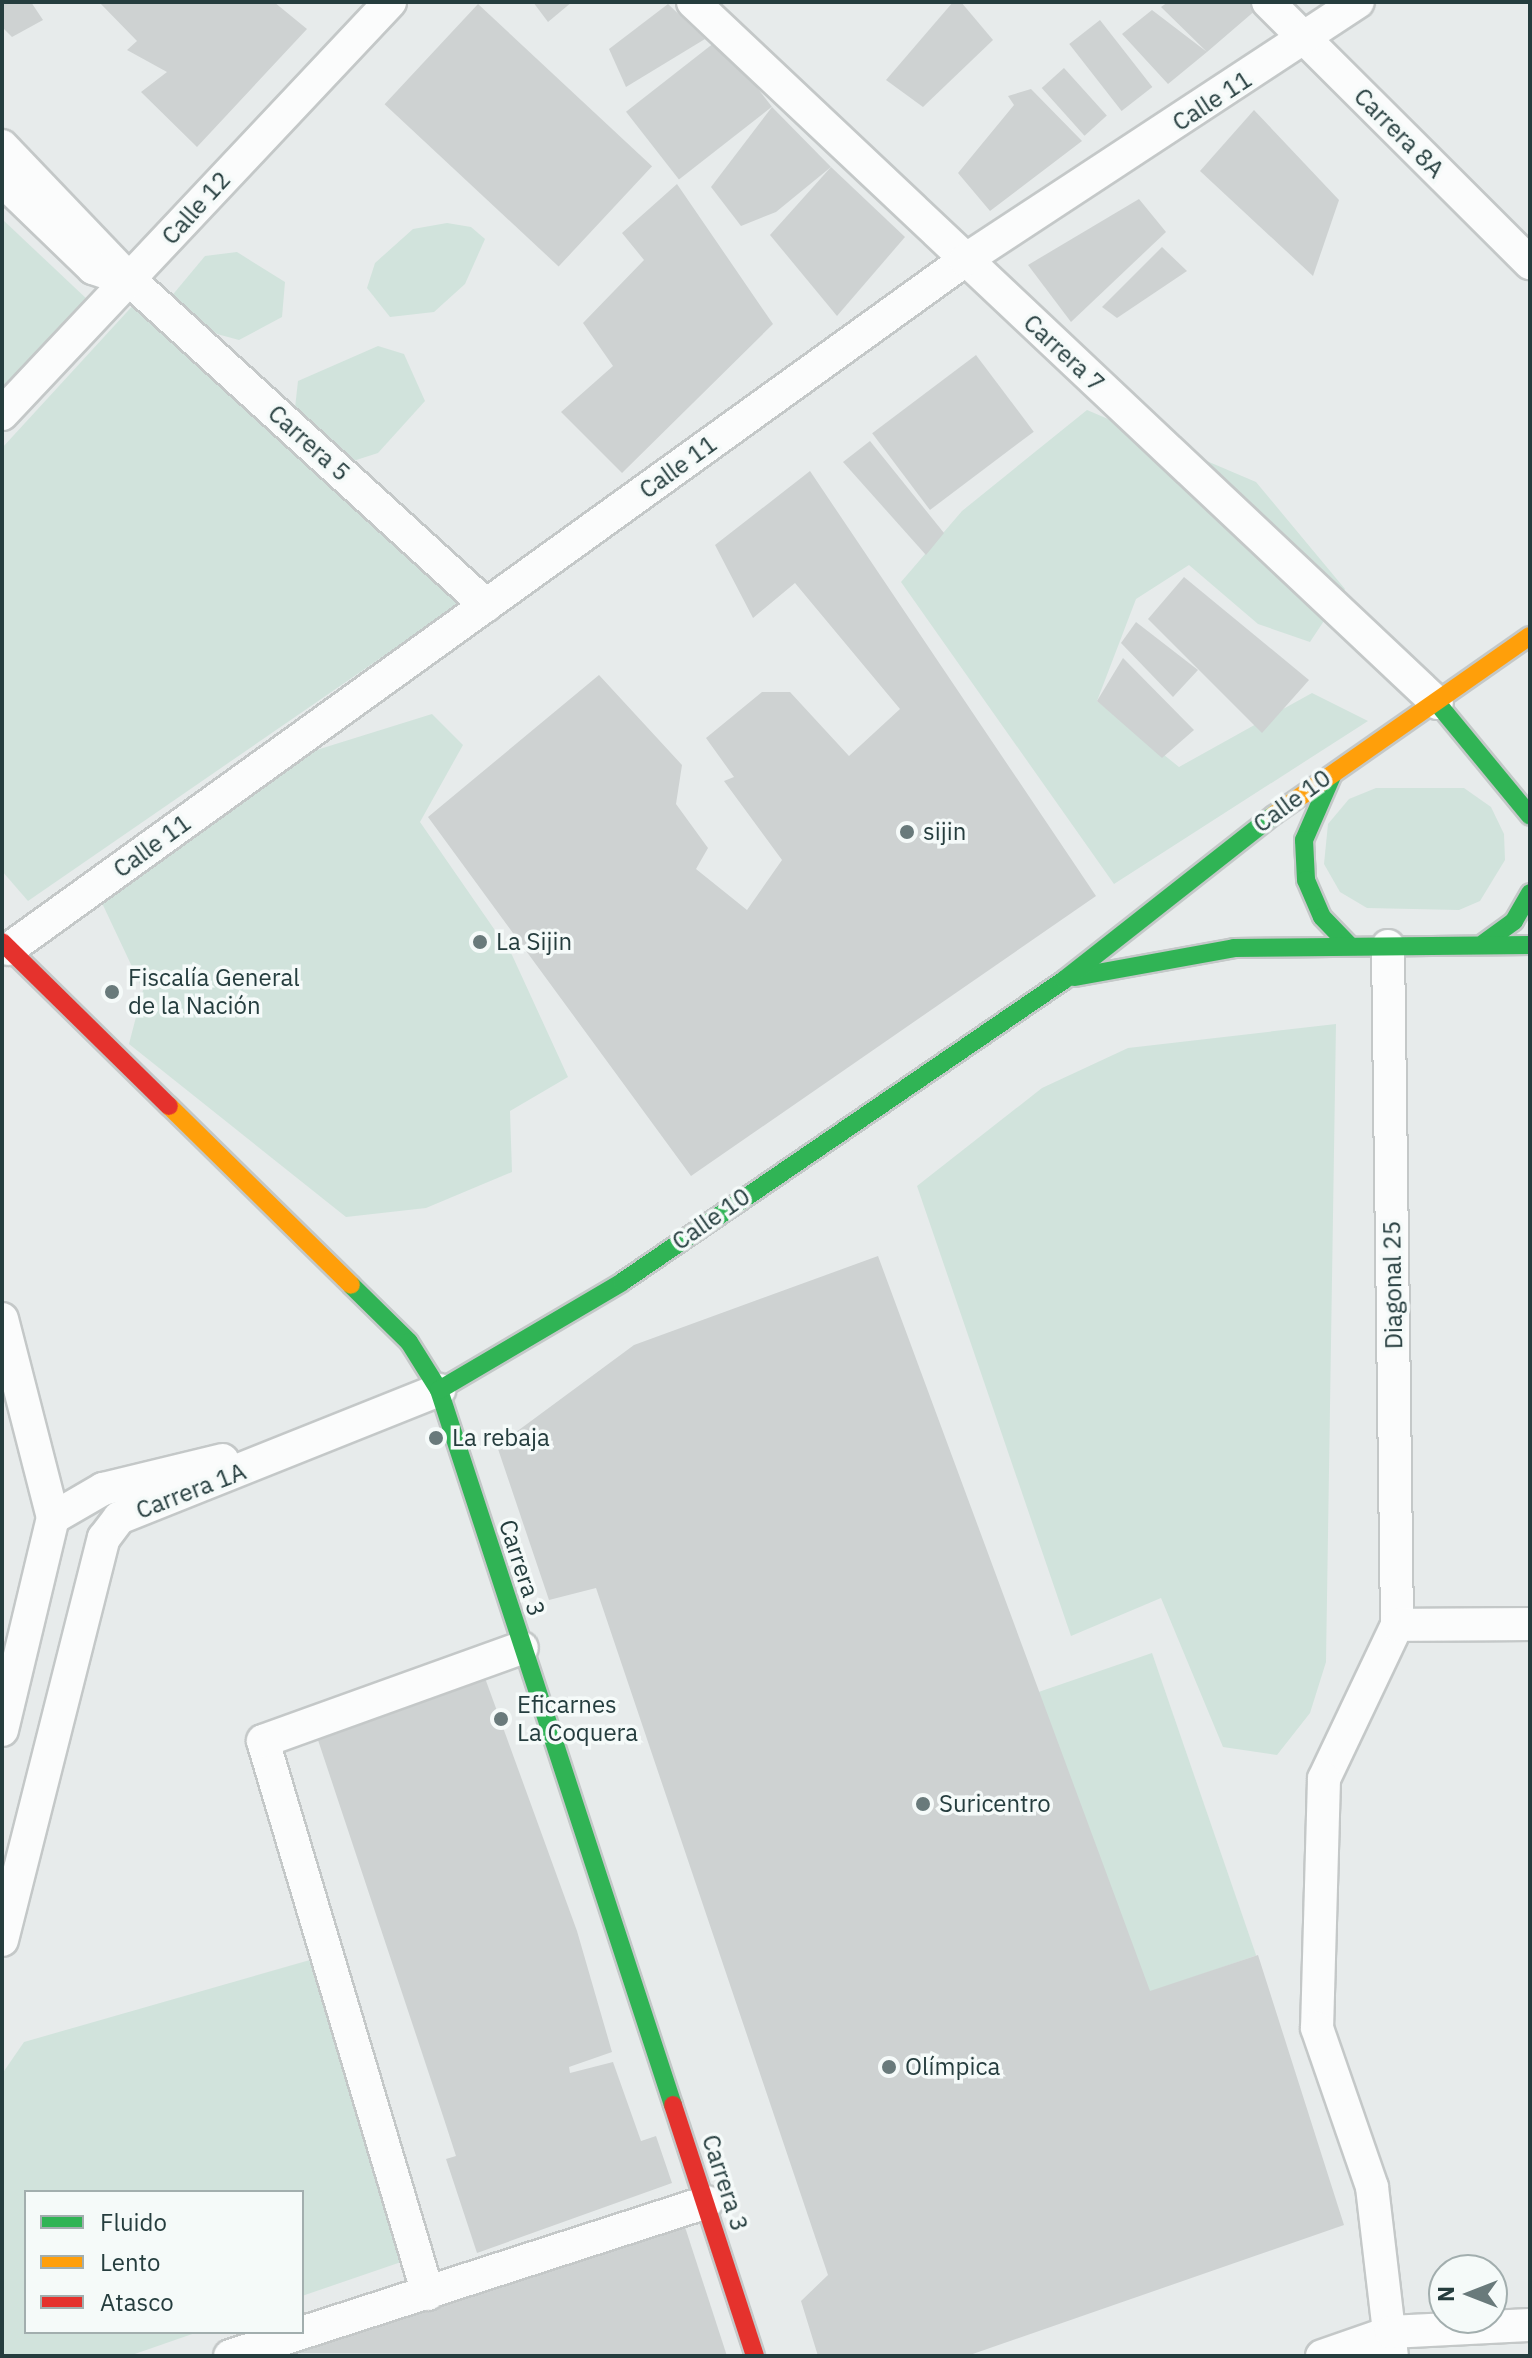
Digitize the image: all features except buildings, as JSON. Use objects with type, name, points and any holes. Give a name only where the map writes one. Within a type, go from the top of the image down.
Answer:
[{"type":"street","name":"Calle 12","points":[[2,414],[131,281],[390,2]]},
{"type":"street","name":"Carrera 7","points":[[693,2],[1437,703]]},
{"type":"street","name":"Carrera 8A","points":[[1268,2],[1530,263]]},
{"type":"street","name":"Calle 11","points":[[6,945],[965,260],[1306,40],[1358,2]]},
{"type":"street","name":"Carrera 5","points":[[2,146],[131,281],[486,605]]},
{"type":"street","name":"Carrera 5","points":[[2,180],[93,268],[131,281]]},
{"type":"street","name":"Calle 10","points":[[343,1432],[439,1390],[622,1282],[1064,980],[1338,767],[1437,703],[1530,636]]},
{"type":"street","points":[[1437,703],[1530,817]]},
{"type":"street","points":[[1338,767],[1315,801],[1304,840],[1306,880],[1322,917],[1350,946]]},
{"type":"street","points":[[1484,943],[1514,921],[1530,893]]},
{"type":"street","name":"Carrera 3","points":[[6,945],[409,1342],[439,1390],[755,2356]]},
{"type":"street","name":"Calle 10","points":[[1064,980],[1176,955],[1350,946],[1530,945]]},
{"type":"street","name":"Diagonal 25","points":[[1388,946],[1397,1625]]},
{"type":"street","points":[[2,1319],[53,1518],[2,1730]]},
{"type":"street","name":"Carrera 1A","points":[[53,1518],[103,1489],[343,1432]]},
{"type":"street","name":"Carrera 1A","points":[[2,1940],[104,1538],[119,1518],[343,1432]]},
{"type":"street","points":[[1392,2344],[1372,2187],[1317,2028],[1324,1779],[1397,1625],[1530,1624]]},
{"type":"street","points":[[428,2294],[263,1741],[522,1648]]},
{"type":"street","points":[[304,2333],[707,2202]]},
{"type":"street","points":[[1322,2356],[1530,2325]]},
{"type":"street","points":[[234,2355],[301,2334]]},
{"type":"shaded area","points":[[2,219],[89,301],[2,394]]},
{"type":"shaded area","points":[[447,223],[471,227],[485,239],[465,284],[434,312],[390,317],[367,288],[375,263],[413,229]]},
{"type":"shaded area","points":[[237,252],[285,282],[282,317],[239,340],[217,334],[170,298],[205,256]]},
{"type":"shaded area","points":[[137,301],[459,604],[28,901],[2,871],[2,448]]},
{"type":"shaded area","points":[[378,346],[404,354],[425,401],[378,453],[350,462],[295,408],[298,381]]},
{"type":"shaded area","points":[[1087,410],[1256,482],[1345,589],[1310,642],[1258,624],[1189,565],[1136,599],[1097,701],[1179,767],[1312,693],[1368,721],[1114,884],[901,582],[962,511]]},
{"type":"shaded area","points":[[432,714],[463,745],[420,822],[512,955],[568,1077],[510,1111],[512,1172],[426,1208],[346,1217],[129,1044],[143,990],[102,903],[294,757]]},
{"type":"shaded area","points":[[1376,788],[1464,788],[1491,807],[1504,834],[1505,860],[1480,901],[1459,910],[1367,908],[1340,892],[1324,864],[1328,824],[1349,799]]},
{"type":"shaded area","points":[[1336,1024],[1326,1662],[1310,1713],[1277,1755],[1223,1747],[1161,1598],[1071,1636],[917,1186],[1042,1088],[1128,1048]]},
{"type":"shaded area","points":[[1152,1653],[1256,1956],[1143,1995],[1039,1692]]},
{"type":"shaded area","points":[[317,1958],[407,2260],[304,2295],[304,2190],[24,2190],[24,2334],[192,2334],[129,2356],[2,2356],[2,2074],[24,2042]]},
{"type":"traffic: fast","points":[[1437,703],[1530,816]]},
{"type":"traffic: fast","points":[[1332,776],[1304,840],[1306,880],[1322,917],[1350,946]]},
{"type":"traffic: fast","points":[[439,1390],[622,1282],[1064,980],[1274,815]]},
{"type":"traffic: fast","points":[[1484,943],[1514,921],[1530,893]]},
{"type":"traffic: fast","points":[[1075,977],[1234,948],[1530,945]]},
{"type":"traffic: fast","points":[[351,1285],[409,1342],[439,1390],[673,2105]]},
{"type":"traffic: slow","points":[[1274,815],[1530,636]]},
{"type":"traffic: slow","points":[[169,1106],[351,1285]]},
{"type":"traffic: jam","points":[[2,942],[169,1106]]},
{"type":"traffic: jam","points":[[673,2105],[755,2356]]},
{"type":"place","name":"sijin","points":[[907,832]]},
{"type":"place","name":"La Sijin","points":[[480,942]]},
{"type":"place","name":"Fiscalía General de la Nación","points":[[112,992]]},
{"type":"place","name":"La rebaja","points":[[436,1438]]},
{"type":"place","name":"Eficarnes La Coquera","points":[[501,1719]]},
{"type":"place","name":"Suricentro","points":[[923,1804]]},
{"type":"place","name":"Olímpica","points":[[889,2067]]}]
